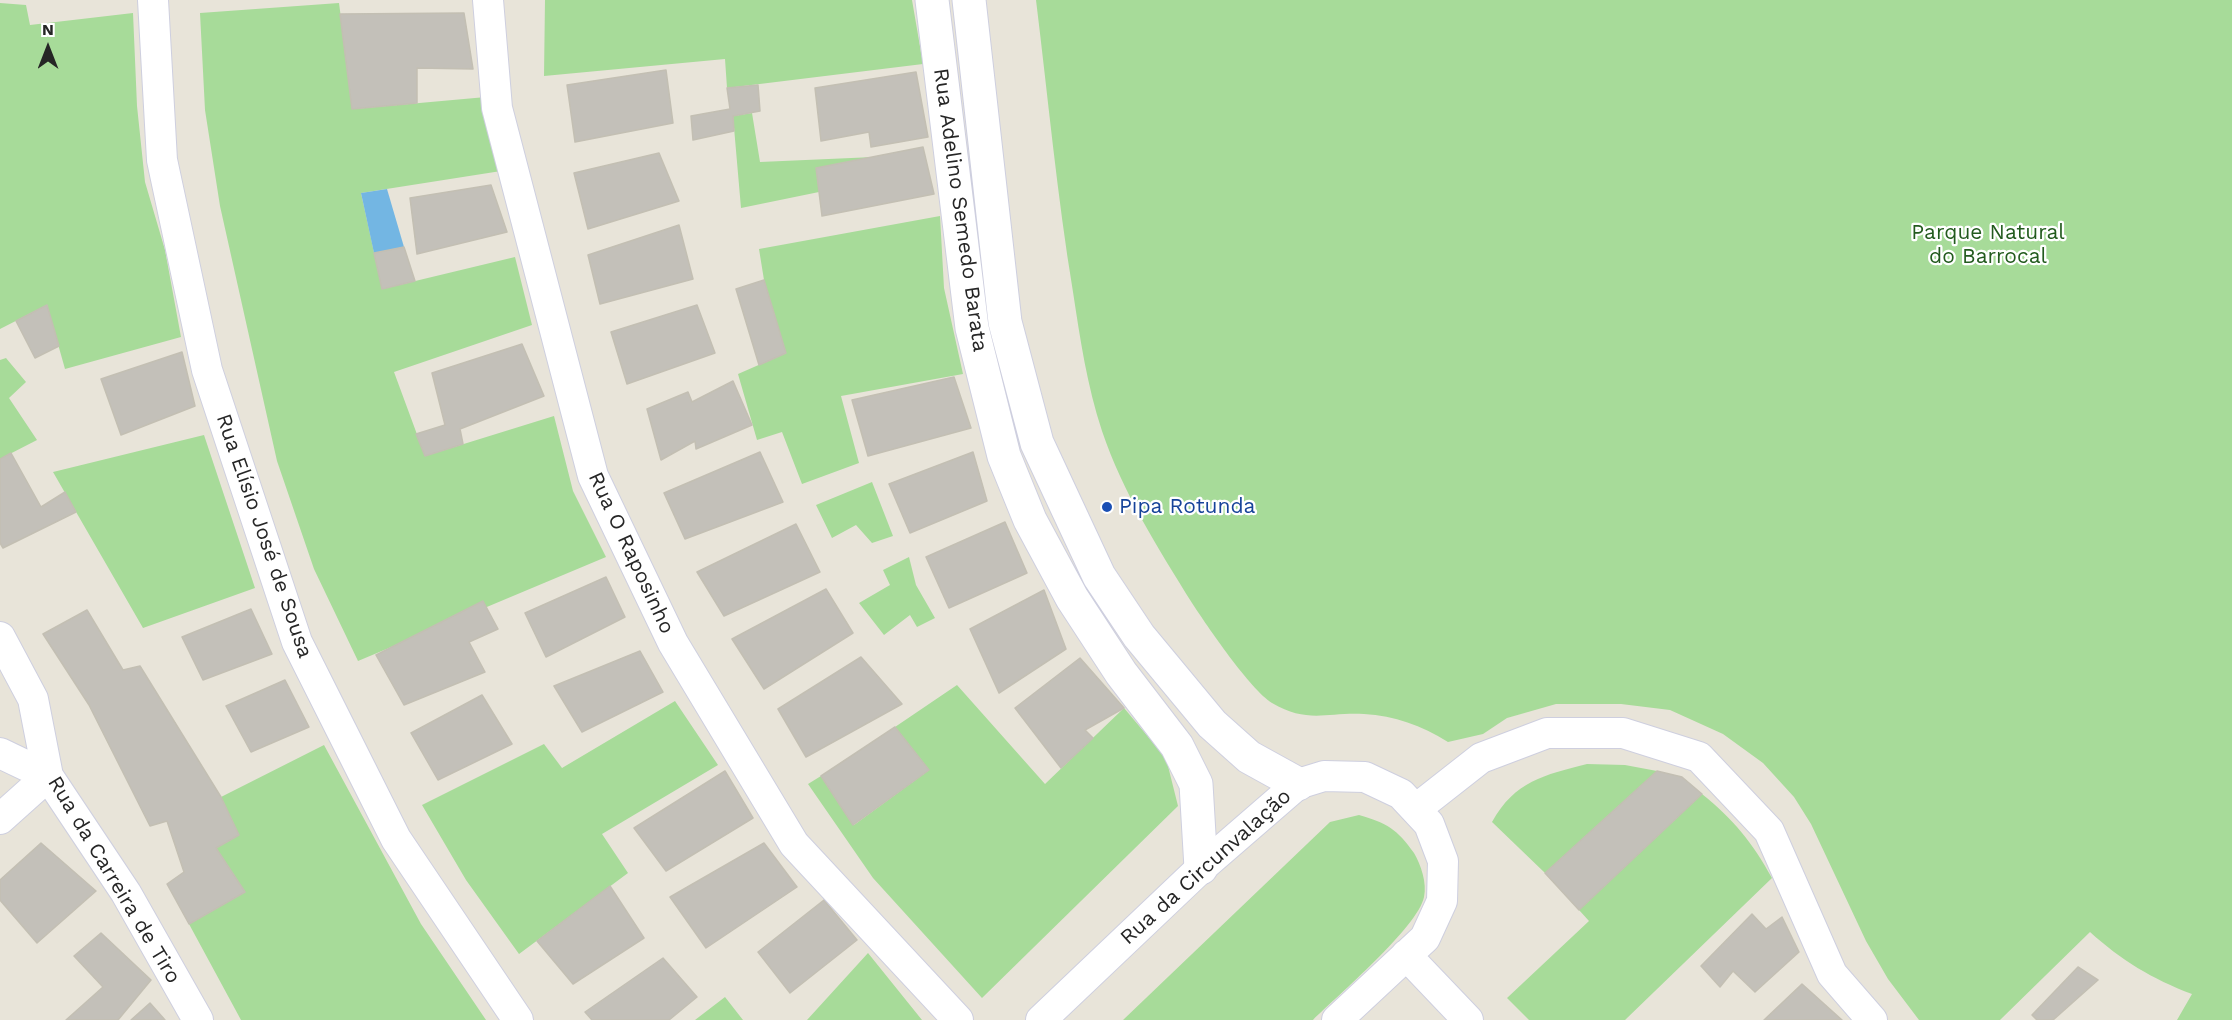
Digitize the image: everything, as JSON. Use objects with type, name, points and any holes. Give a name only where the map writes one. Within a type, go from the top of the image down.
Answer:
[{"type":"main road","name":"Rua Adelino Semedo Barata","points":[[932,0],[972,328],[1004,456],[1030,520],[1072,598],[1121,673],[1177,746],[1196,784],[1201,868]]},
{"type":"main road","name":"Rua Adelino Semedo Barata","points":[[969,0],[1005,322],[1037,443],[1099,576],[1139,636],[1212,724],[1249,757],[1298,784]]},
{"type":"street","name":"Rua Elísio José de Sousa","points":[[153,0],[162,160],[207,370],[297,642],[396,839],[518,1020]]},
{"type":"street","name":"Rua O Raposinho","points":[[488,0],[497,108],[593,476],[673,643],[794,844],[958,1020]]},
{"type":"street","name":"Rua da Carreira de Tiro","points":[[0,637],[33,699],[48,776],[126,893],[198,1020]]},
{"type":"street","points":[[1416,809],[1481,758],[1547,733],[1623,733],[1699,757],[1769,831],[1832,974],[1872,1020]]},
{"type":"street","points":[[0,753],[48,776],[0,819]]},
{"type":"street","name":"Rua da Circunvalação","points":[[1041,1020],[1201,868],[1298,784],[1324,776],[1365,777],[1401,794],[1429,824],[1443,861],[1442,901],[1425,938],[1337,1020]]},
{"type":"street","points":[[1406,955],[1468,1020]]},
{"type":"green space","points":[[545,0],[912,0],[923,64],[727,88],[725,59],[544,76]]},
{"type":"green space","name":"Parque Natural do Barrocal","points":[[1036,0],[2232,0],[2232,1020],[2177,1020],[2192,994],[2138,968],[2090,932],[2000,1020],[1919,1020],[1888,979],[1866,941],[1811,824],[1794,797],[1763,763],[1723,734],[1670,710],[1621,704],[1556,704],[1507,718],[1483,734],[1448,742],[1418,726],[1397,719],[1364,714],[1307,715],[1285,709],[1263,696],[1218,641],[1167,562],[1120,476],[1102,431],[1084,362],[1067,256]]},
{"type":"green space","points":[[0,3],[26,5],[30,25],[133,13],[137,106],[145,182],[165,250],[181,337],[65,369],[47,305],[0,329]]},
{"type":"green space","points":[[339,3],[353,109],[486,97],[501,171],[361,193],[382,289],[515,257],[532,325],[394,372],[425,456],[554,416],[573,491],[606,557],[358,661],[314,569],[277,461],[220,206],[205,110],[200,13]]},
{"type":"green space","points":[[752,113],[760,162],[874,157],[819,192],[741,208],[733,116]]},
{"type":"green space","points":[[940,216],[944,288],[963,374],[841,396],[859,463],[802,484],[782,432],[757,440],[738,374],[786,353],[764,280],[759,249]]},
{"type":"green space","points":[[6,358],[26,382],[9,398],[37,440],[0,459],[0,360]]},
{"type":"green space","points":[[204,435],[255,588],[143,628],[53,472]]},
{"type":"green space","points":[[872,482],[893,536],[872,543],[856,525],[832,538],[816,505]]},
{"type":"green space","points":[[909,557],[916,585],[935,618],[917,627],[910,615],[884,635],[859,603],[890,585],[883,570]]},
{"type":"green space","points":[[957,685],[1045,784],[1124,708],[1166,758],[1178,806],[982,998],[873,878],[808,784],[821,776],[854,825],[929,770],[895,727]]},
{"type":"green space","points":[[675,701],[718,765],[602,834],[628,873],[519,954],[466,880],[422,805],[544,744],[562,768]]},
{"type":"green space","points":[[324,745],[421,924],[486,1020],[241,1020],[189,924],[244,892],[216,848],[239,835],[221,797]]},
{"type":"green space","points":[[1587,764],[1625,765],[1657,771],[1545,873],[1492,822],[1510,797],[1532,782],[1544,776]]},
{"type":"green space","points":[[1702,794],[1742,832],[1772,878],[1625,1020],[1529,1020],[1507,998],[1589,921],[1579,910]]},
{"type":"green space","points":[[1359,815],[1391,828],[1408,845],[1421,869],[1425,886],[1424,897],[1408,926],[1393,943],[1313,1020],[1123,1020],[1330,822]]},
{"type":"green space","points":[[868,953],[922,1020],[807,1020]]},
{"type":"green space","points":[[725,997],[743,1020],[695,1020]]},
{"type":"water","points":[[387,189],[404,247],[374,253],[361,193]]},
{"type":"building","points":[[464,13],[473,69],[417,68],[417,103],[352,109],[340,14]]},
{"type":"building","points":[[666,70],[673,123],[575,142],[567,85]]},
{"type":"building","points":[[916,72],[928,137],[871,147],[869,132],[821,141],[815,88]]},
{"type":"building","points":[[758,85],[760,111],[733,116],[734,131],[693,140],[691,116],[730,109],[727,88]]},
{"type":"building","points":[[923,147],[934,194],[822,216],[816,168]]},
{"type":"building","points":[[659,153],[679,201],[588,229],[574,173]]},
{"type":"building","points":[[491,185],[507,232],[417,254],[410,198]]},
{"type":"building","points":[[679,225],[693,279],[600,304],[588,255]]},
{"type":"building","points":[[404,247],[415,281],[382,289],[374,253]]},
{"type":"building","points":[[764,280],[786,353],[759,365],[736,289]]},
{"type":"building","points":[[47,305],[59,346],[35,358],[16,321]]},
{"type":"building","points":[[697,305],[715,353],[627,384],[611,332]]},
{"type":"building","points":[[522,344],[544,396],[460,429],[463,444],[425,456],[416,434],[445,425],[432,373]]},
{"type":"building","points":[[182,352],[195,406],[121,435],[101,379]]},
{"type":"building","points":[[954,377],[971,428],[868,456],[852,400]]},
{"type":"building","points":[[733,381],[752,425],[696,449],[695,441],[661,460],[647,409],[688,392],[692,402]]},
{"type":"building","points":[[760,452],[783,502],[685,539],[664,493]]},
{"type":"building","points":[[973,452],[987,501],[910,533],[889,484]]},
{"type":"building","points":[[11,453],[41,507],[65,492],[76,512],[3,548],[0,543],[0,459]]},
{"type":"building","points":[[1005,522],[1027,573],[949,608],[926,557]]},
{"type":"building","points":[[796,524],[820,572],[724,616],[697,572]]},
{"type":"building","points":[[606,577],[625,617],[546,657],[525,613]]},
{"type":"building","points":[[826,589],[853,633],[764,689],[732,639]]},
{"type":"building","points":[[1044,590],[1066,649],[999,693],[970,629]]},
{"type":"building","points":[[483,601],[498,629],[469,642],[485,672],[404,705],[376,655]]},
{"type":"building","points":[[251,609],[272,654],[203,680],[182,637]]},
{"type":"building","points":[[87,610],[123,670],[140,666],[221,797],[239,835],[216,848],[245,892],[189,924],[167,884],[184,872],[167,821],[150,826],[89,705],[43,634]]},
{"type":"building","points":[[640,651],[663,692],[582,732],[554,686]]},
{"type":"building","points":[[861,657],[902,704],[806,757],[778,709]]},
{"type":"building","points":[[1080,658],[1124,708],[1085,730],[1093,738],[1061,768],[1015,708]]},
{"type":"building","points":[[285,680],[309,727],[251,752],[226,706]]},
{"type":"building","points":[[482,695],[512,744],[438,780],[411,733]]},
{"type":"building","points":[[895,727],[929,770],[853,825],[821,776]]},
{"type":"building","points":[[725,771],[753,818],[666,871],[634,828]]},
{"type":"building","points":[[1657,771],[1682,777],[1702,794],[1579,910],[1545,873]]},
{"type":"building","points":[[41,843],[96,891],[37,943],[0,900],[0,880]]},
{"type":"building","points":[[764,843],[797,887],[706,948],[670,897]]},
{"type":"building","points":[[610,886],[644,938],[573,984],[537,941]]},
{"type":"building","points":[[824,900],[857,940],[790,993],[758,952]]},
{"type":"building","points":[[1752,914],[1766,929],[1782,917],[1799,952],[1755,992],[1733,971],[1720,987],[1701,966]]},
{"type":"building","points":[[101,933],[151,980],[118,1020],[66,1020],[103,987],[74,956]]},
{"type":"building","points":[[663,958],[697,997],[669,1020],[592,1020],[585,1012]]},
{"type":"building","points":[[2078,967],[2098,980],[2053,1020],[2037,1020],[2032,1015]]},
{"type":"building","points":[[1802,984],[1842,1020],[1764,1020]]},
{"type":"building","points":[[150,1003],[165,1020],[131,1020]]},
{"type":"place","name":"Pipa Rotunda","points":[[1107,507]]}]
